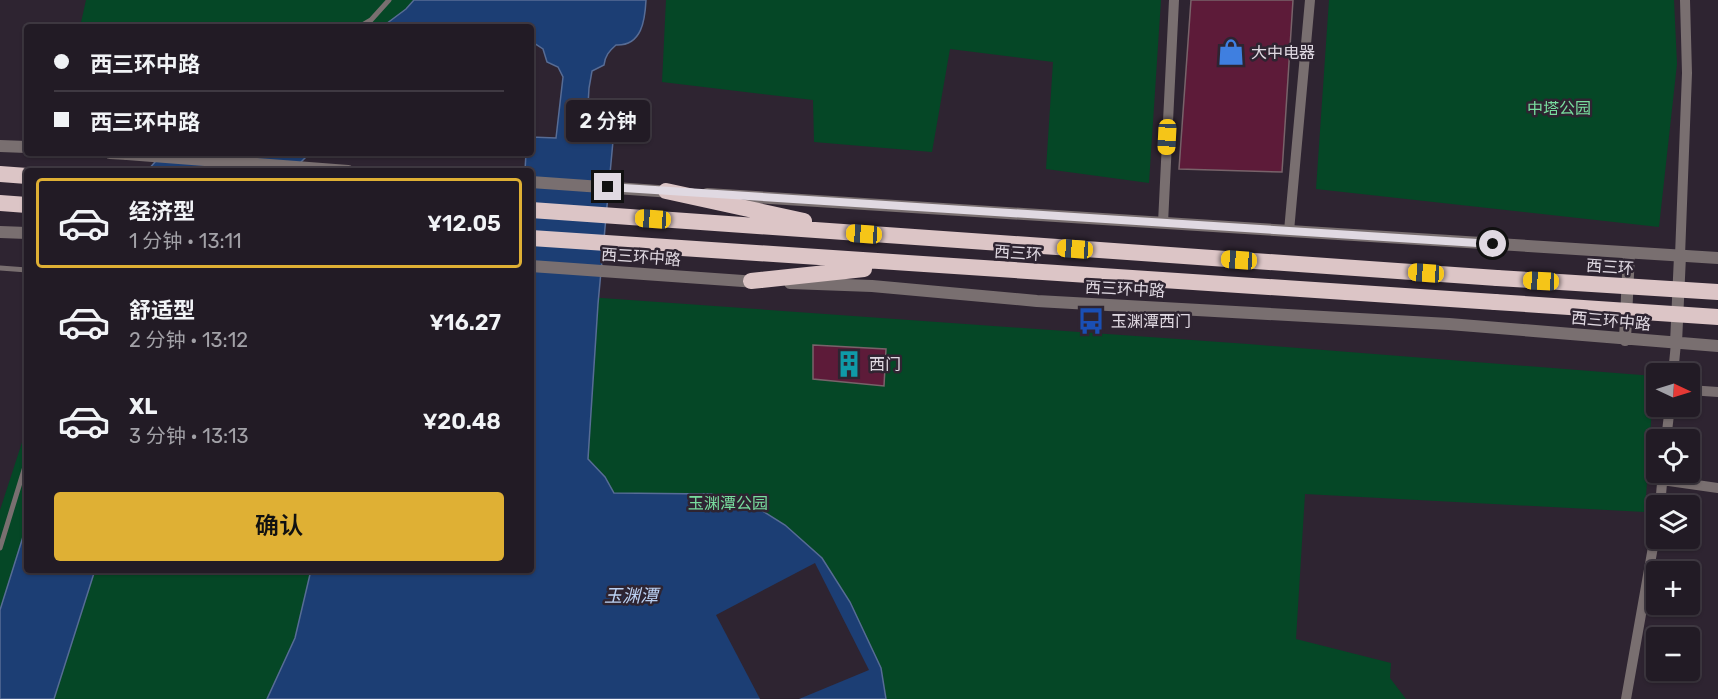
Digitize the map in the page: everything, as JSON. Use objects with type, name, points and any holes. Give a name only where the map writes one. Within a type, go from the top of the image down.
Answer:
[{"type":"highway","points":[[0,174],[24,176]]},
{"type":"highway","points":[[666,191],[864,234]]},
{"type":"highway","points":[[0,203],[24,205]]},
{"type":"highway","name":"西三环","points":[[534,210],[1718,292]]},
{"type":"highway","name":"西三环","points":[[534,238],[1718,316]]},
{"type":"highway","points":[[751,281],[907,264]]},
{"type":"street","points":[[1163,223],[1174,0]]},
{"type":"street","points":[[1289,231],[1310,0]]},
{"type":"street","points":[[1674,363],[1687,73],[1685,0]]},
{"type":"street","points":[[0,146],[24,147]]},
{"type":"street","points":[[153,156],[309,168]]},
{"type":"street","points":[[534,182],[1718,258]]},
{"type":"street","points":[[0,232],[24,234]]},
{"type":"street","points":[[1625,340],[1629,253]]},
{"type":"street","name":"西三环中路","points":[[534,266],[751,281],[872,286],[1037,301],[1449,324],[1718,346]]},
{"type":"street","points":[[1700,391],[1718,392]]},
{"type":"street","points":[[1695,483],[1718,488]]},
{"type":"street","points":[[1626,699],[1653,549]]},
{"type":"lane","points":[[364,24],[371,20],[389,0]]},
{"type":"lane","points":[[0,268],[24,270]]},
{"type":"lane","points":[[0,549],[24,470]]},
{"type":"green space","points":[[86,0],[414,0],[386,24],[81,24]]},
{"type":"green space","points":[[666,0],[1161,0],[1149,183],[1046,169],[1053,62],[950,49],[932,152],[814,142],[813,100],[662,82]]},
{"type":"green space","name":"中塔公园","points":[[1329,0],[1674,0],[1677,64],[1659,227],[1316,189]]},
{"type":"green space","name":"玉渊潭公园","points":[[534,293],[1248,344],[1646,375],[1646,417],[1651,417],[1650,429],[1646,429],[1645,512],[1305,494],[1296,639],[1391,663],[1390,678],[1406,699],[0,699],[0,510],[24,436],[24,573],[534,573]]},
{"type":"water","name":"玉渊潭","points":[[414,0],[646,0],[645,16],[637,36],[632,41],[616,45],[611,49],[604,65],[592,71],[589,88],[586,140],[613,141],[598,304],[588,459],[605,477],[614,493],[711,494],[753,505],[785,525],[822,558],[850,602],[881,668],[886,699],[267,699],[295,638],[310,573],[534,573],[534,168],[525,168],[526,156],[534,156],[534,137],[556,138],[563,77],[558,67],[547,62],[543,49],[534,43],[534,24],[386,24]]},
{"type":"water","points":[[160,156],[307,156],[295,168],[150,168]]},
{"type":"water","points":[[24,534],[24,573],[94,573],[54,699],[0,699],[0,610]]},
{"type":"pier","points":[[815,563],[869,670],[799,699],[760,699],[716,615]]},
{"type":"building","points":[[1191,0],[1293,0],[1282,172],[1179,169]]},
{"type":"building","name":"西门","points":[[813,345],[886,349],[884,386],[813,379]]},
{"type":"place","name":"大中电器","points":[[1231,52]]},
{"type":"place","name":"玉渊潭西门","points":[[1091,321]]},
{"type":"place","name":"西门","points":[[849,364]]},
{"type":"route","points":[[608,187],[1493,244]]}]
